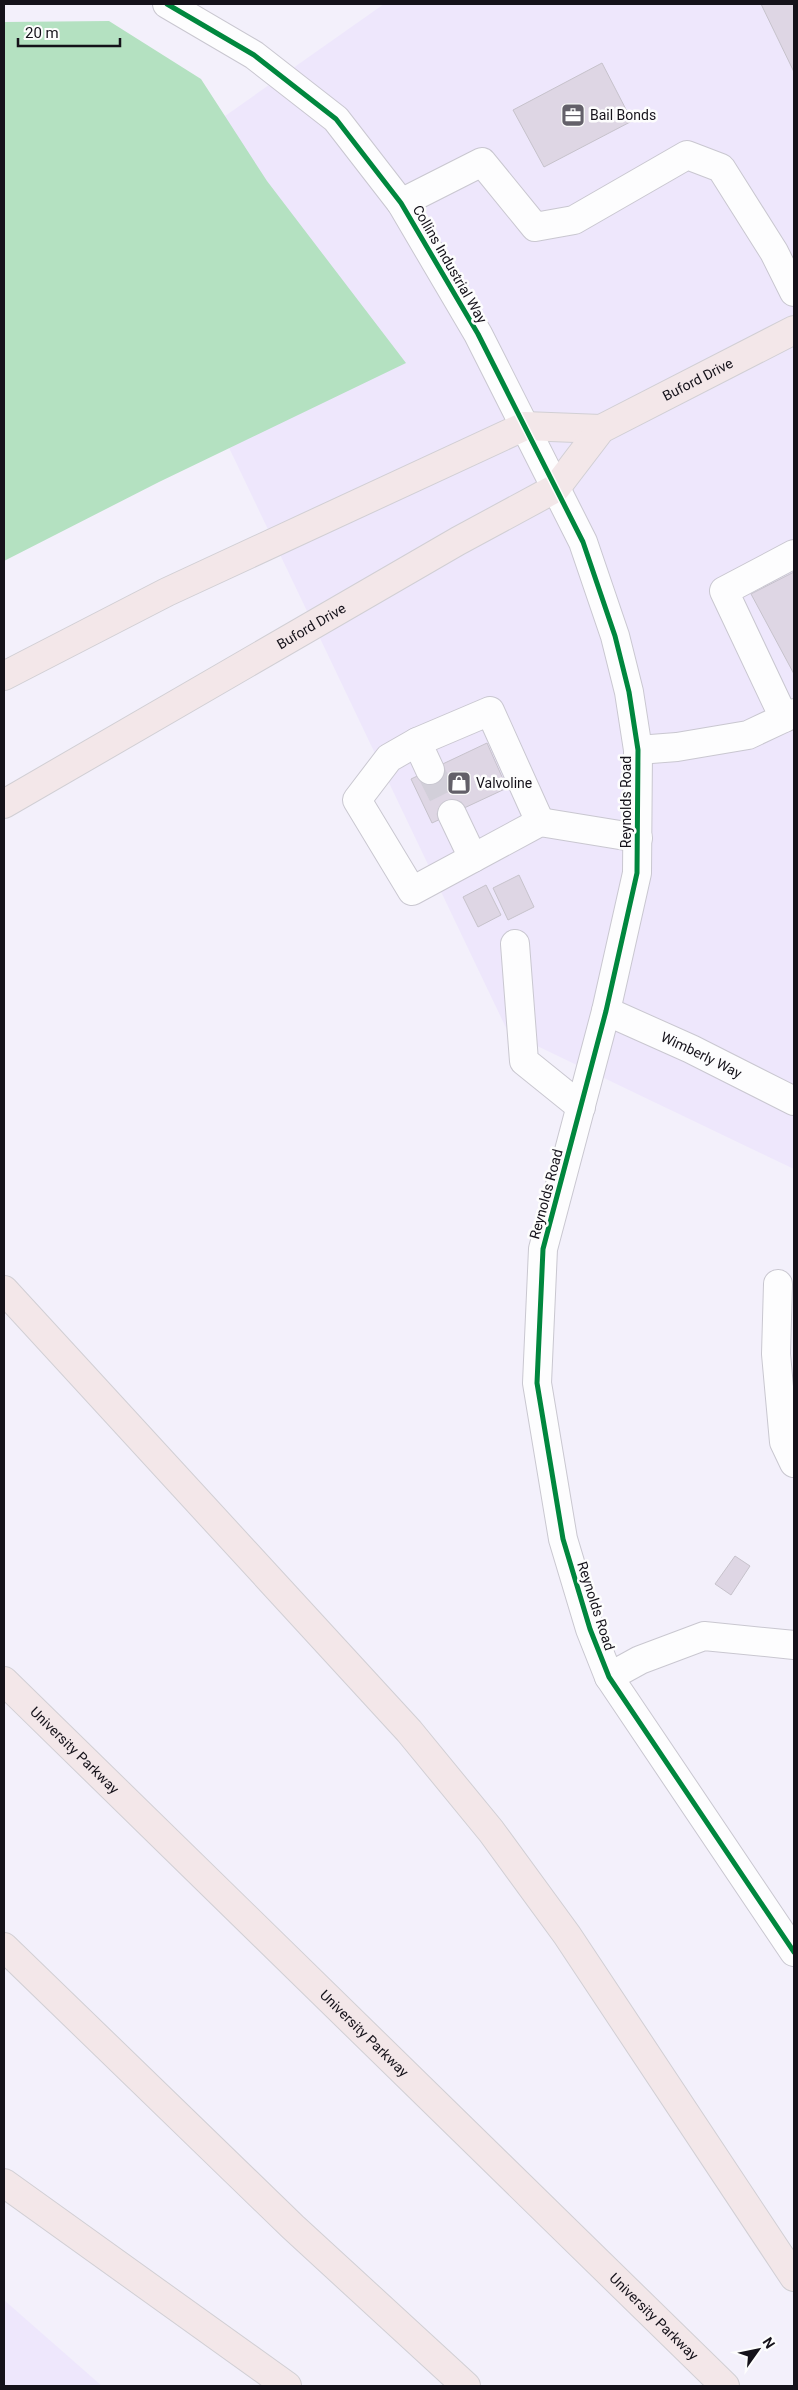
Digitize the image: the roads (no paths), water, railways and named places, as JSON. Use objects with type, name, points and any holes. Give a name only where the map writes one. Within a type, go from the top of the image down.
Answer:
[{"type":"highway","name":"Buford Drive","points":[[4,804],[466,536],[556,488],[601,429],[794,330]]},
{"type":"highway","name":"Buford Drive","points":[[4,676],[167,592],[525,426],[601,429]]},
{"type":"highway","points":[[4,1290],[409,1731],[491,1831],[567,1935],[794,2276]]},
{"type":"highway","name":"University Parkway","points":[[4,1681],[726,2386]]},
{"type":"highway","points":[[4,1948],[293,2227],[466,2386]]},
{"type":"highway","points":[[4,2183],[287,2386]]},
{"type":"street","name":"Collins Industrial Way","points":[[166,4],[254,55],[336,119],[401,203],[478,334],[556,488]]},
{"type":"street","points":[[401,203],[482,162],[535,227],[574,220],[687,155],[721,168],[774,252],[794,292]]},
{"type":"street","name":"Reynolds Road","points":[[556,488],[583,542],[615,636],[629,692],[638,750],[638,838],[637,873],[606,1011],[543,1249],[537,1383],[563,1539],[590,1629],[609,1677],[794,1952]]},
{"type":"street","points":[[638,750],[677,747],[748,735],[789,715],[724,591],[794,554]]},
{"type":"street","points":[[540,822],[490,711],[417,742],[389,758],[357,800],[412,891],[540,822],[638,838]]},
{"type":"street","points":[[417,742],[430,770]]},
{"type":"street","points":[[452,814],[474,858]]},
{"type":"street","points":[[515,944],[524,1061],[581,1107]]},
{"type":"street","name":"Wimberly Way","points":[[606,1011],[691,1049],[794,1101]]},
{"type":"street","points":[[778,1284],[777,1364],[784,1442],[794,1463]]},
{"type":"street","points":[[609,1677],[640,1660],[704,1636],[794,1645]]},
{"type":"tunnel","points":[[430,770],[452,814]]},
{"type":"place","name":"Bail Bonds","points":[[573,115]]},
{"type":"place","name":"Valvoline","points":[[459,783]]}]
